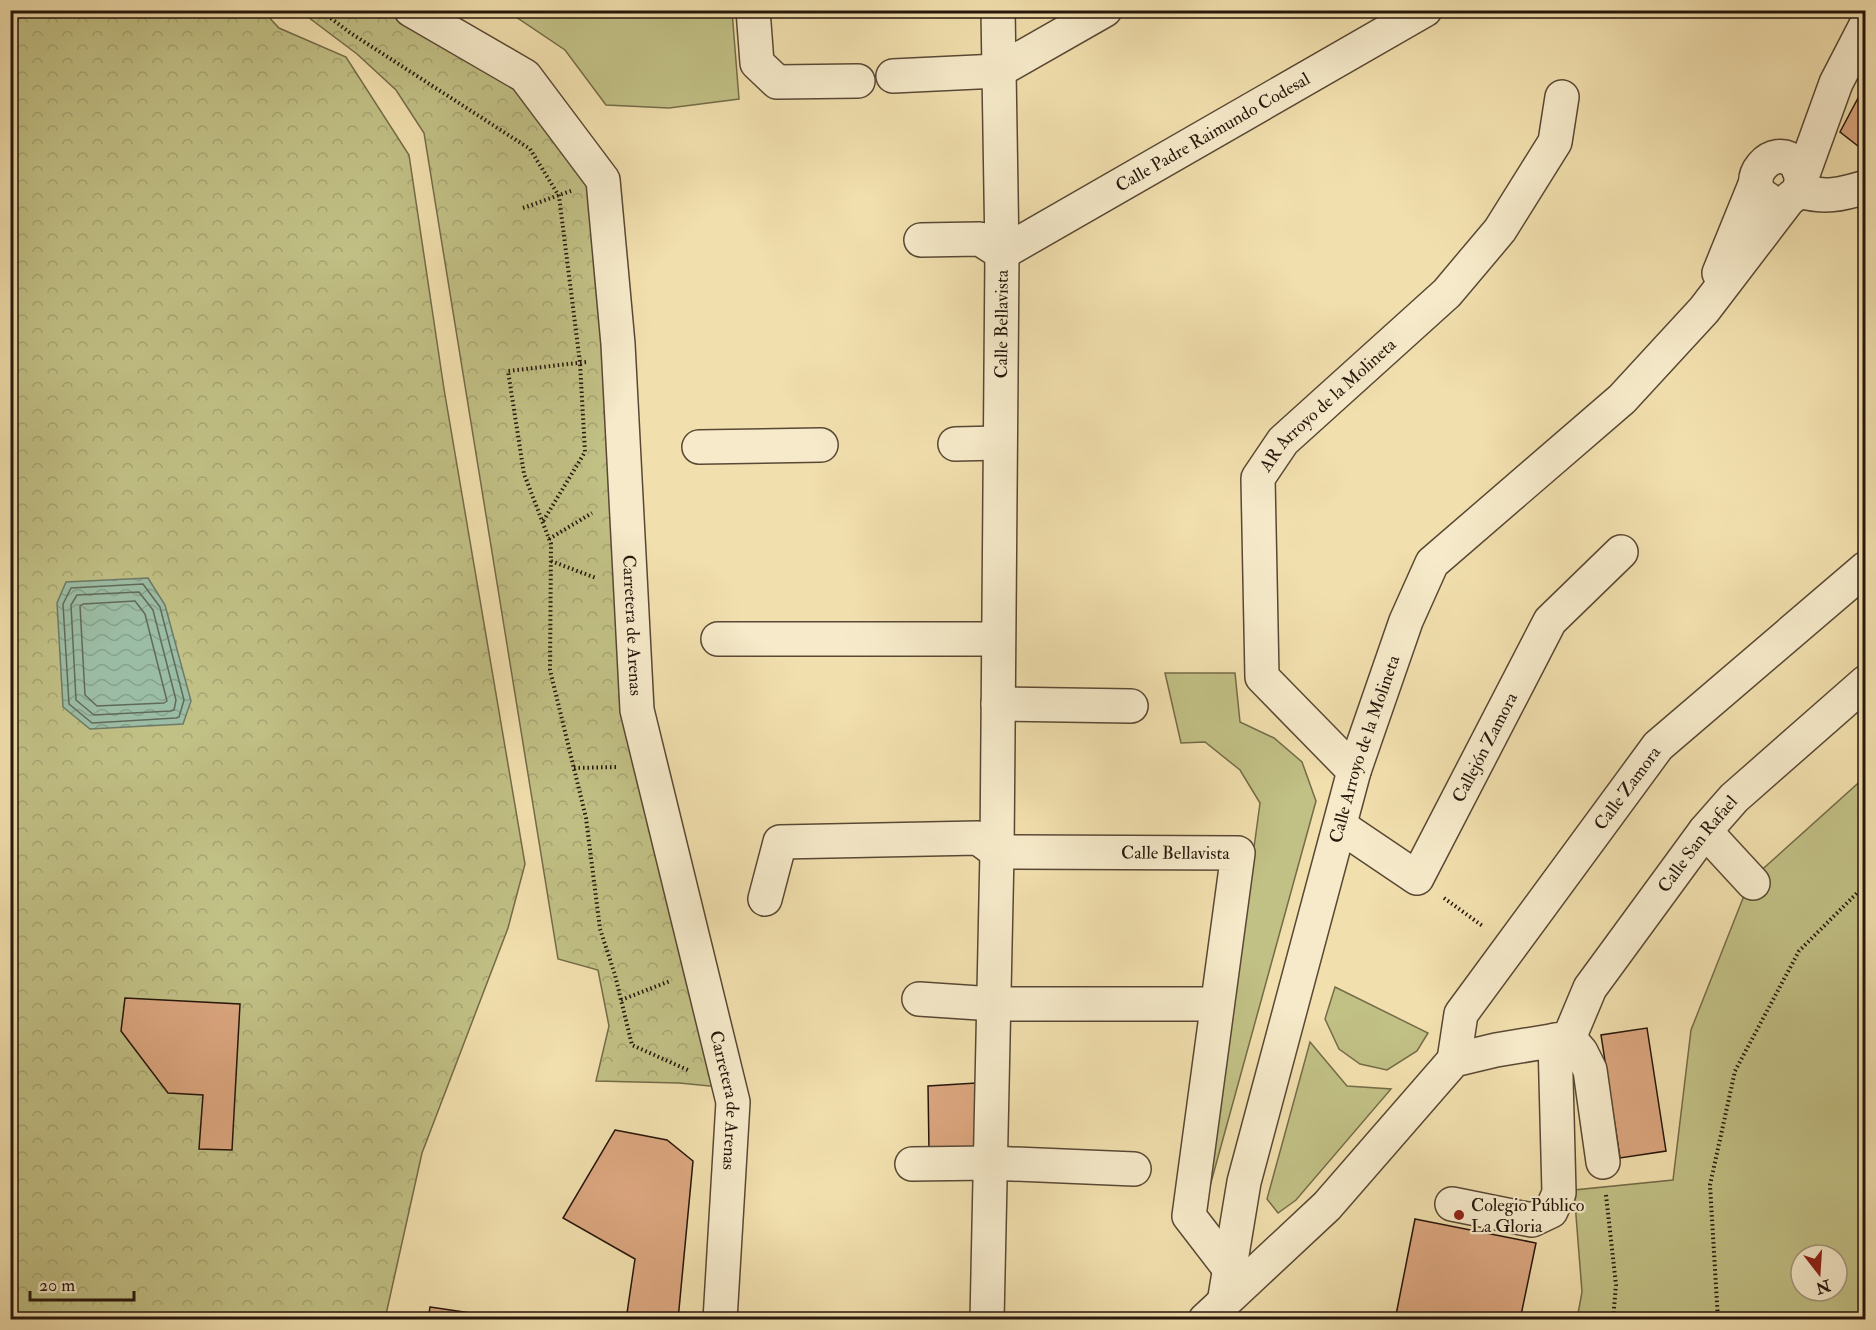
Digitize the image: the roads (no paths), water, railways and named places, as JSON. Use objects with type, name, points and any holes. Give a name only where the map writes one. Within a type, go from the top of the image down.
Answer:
[{"type":"street","name":"Carretera de Arenas","points":[[411,10],[525,76],[603,180],[619,359],[637,710],[733,1102],[720,1320]]},
{"type":"street","points":[[753,10],[757,63],[777,82],[858,81]]},
{"type":"street","name":"Calle Bellavista","points":[[987,1320],[997,852],[1002,253],[998,10]]},
{"type":"street","points":[[893,76],[998,71],[1105,10]]},
{"type":"street","name":"Calle Padre Raimundo Codesal","points":[[1002,253],[1417,13]]},
{"type":"street","name":"Calle Arroyo de la Molineta","points":[[1214,1311],[1229,1268],[1244,1182],[1354,771],[1406,621],[1432,563],[1622,399],[1704,310],[1796,190],[1836,83],[1866,25]]},
{"type":"street","name":"Calle Arroyo de la Molineta","points":[[1704,310],[1762,170],[1836,83]]},
{"type":"street","name":"AR Arroyo de la Molineta","points":[[1354,771],[1262,677],[1258,478],[1283,441],[1447,293],[1500,230],[1555,142],[1562,97]]},
{"type":"street","points":[[1762,170],[1783,157],[1796,164],[1796,190]]},
{"type":"street","points":[[1796,190],[1866,163]]},
{"type":"street","points":[[1796,190],[1818,196],[1846,194],[1866,187]]},
{"type":"street","points":[[921,240],[980,239],[1002,253]]},
{"type":"street","points":[[955,444],[999,443]]},
{"type":"street","points":[[699,447],[821,445]]},
{"type":"street","name":"Callejón Zamora","points":[[1340,826],[1417,878],[1550,621],[1621,552]]},
{"type":"street","name":"Calle Zamora","points":[[1454,1060],[1461,1014],[1658,746],[1866,568]]},
{"type":"street","points":[[718,639],[998,639]]},
{"type":"street","name":"Calle San Rafael","points":[[1562,1039],[1590,988],[1705,831],[1734,798],[1866,682]]},
{"type":"street","points":[[998,704],[1131,706]]},
{"type":"street","points":[[1705,831],[1753,883]]},
{"type":"street","name":"Calle Bellavista","points":[[765,899],[780,842],[978,838],[997,852],[1238,853],[1189,1216],[1229,1268]]},
{"type":"street","points":[[919,999],[994,1004],[1217,1004]]},
{"type":"street","points":[[1452,1204],[1533,1220],[1551,1210],[1559,1193],[1562,1039]]},
{"type":"street","points":[[1214,1311],[1327,1206],[1454,1060],[1562,1039],[1581,1052],[1590,1070],[1603,1162]]},
{"type":"street","points":[[912,1164],[990,1163],[1134,1169]]},
{"type":"water","points":[[148,578],[165,605],[191,701],[183,724],[90,729],[63,707],[57,603],[66,582]]},
{"type":"place","name":"Colegio Público La Gloria","points":[[1459,1215]]}]
